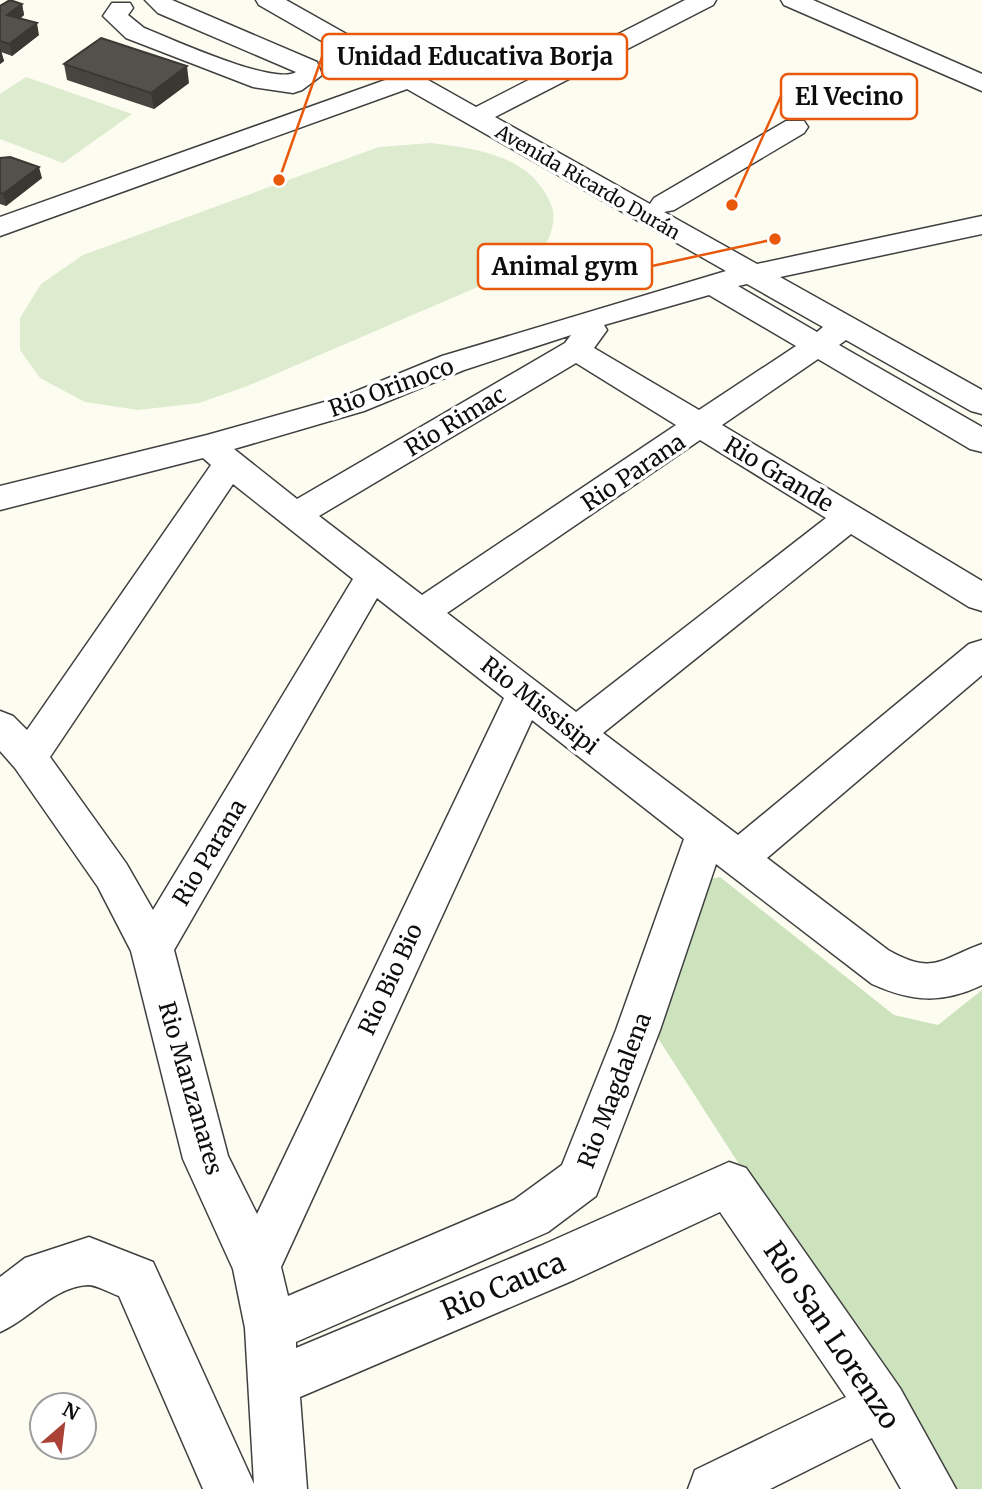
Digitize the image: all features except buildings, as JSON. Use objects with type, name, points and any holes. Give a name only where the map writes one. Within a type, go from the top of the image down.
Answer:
[{"type":"street","points":[[121,3],[116,16],[135,33],[262,82],[284,86],[301,82],[309,75],[308,67],[167,8],[157,0]]},
{"type":"street","name":"Avenida Ricardo Durán","points":[[268,0],[408,80],[483,113],[664,204],[766,271],[843,328],[982,404]]},
{"type":"street","name":"Avenida Ricardo Durán","points":[[297,0],[483,113],[766,271],[982,381]]},
{"type":"street","points":[[483,113],[704,0]]},
{"type":"street","points":[[793,0],[982,83]]},
{"type":"street","points":[[0,227],[408,80]]},
{"type":"street","points":[[284,86],[317,115]]},
{"type":"street","points":[[664,204],[795,127]]},
{"type":"street","name":"Rio Orinoco","points":[[5,499],[219,454],[354,404],[453,363],[604,315],[766,271],[982,225]]},
{"type":"street","points":[[714,285],[982,441]]},
{"type":"street","name":"Rio Rimac","points":[[295,515],[576,350],[604,315]]},
{"type":"street","name":"Rio Parana","points":[[421,613],[843,328]]},
{"type":"street","name":"Rio Grande","points":[[576,350],[982,598]]},
{"type":"street","points":[[15,741],[219,454]]},
{"type":"street","name":"Rio Missisipi","points":[[219,454],[873,963],[908,981],[926,983],[965,974],[982,962]]},
{"type":"street","points":[[576,733],[850,517]]},
{"type":"street","name":"Rio Parana","points":[[152,949],[373,575]]},
{"type":"street","points":[[722,846],[982,654]]},
{"type":"street","name":"Rio Bio Bio","points":[[257,1266],[525,694]]},
{"type":"street","name":"Rio Manzanares","points":[[15,741],[112,875],[152,949],[206,1159],[257,1266],[270,1328],[276,1382],[281,1489]]},
{"type":"street","name":"Rio Magdalena","points":[[270,1328],[531,1216],[579,1180],[638,1030],[722,846]]},
{"type":"street","name":"Rio Cauca","points":[[276,1382],[557,1263],[729,1184]]},
{"type":"street","name":"Rio San Lorenzo","points":[[729,1184],[882,1406],[930,1489]]},
{"type":"street","points":[[0,1307],[42,1275],[89,1261],[136,1279],[230,1489]]},
{"type":"street","points":[[714,1489],[882,1406]]},
{"type":"green space","points":[[26,77],[132,114],[63,163],[0,139],[0,94]]},
{"type":"green space","points":[[431,143],[485,152],[518,166],[532,176],[543,190],[553,212],[550,234],[543,248],[508,274],[245,387],[199,403],[138,410],[85,402],[40,378],[20,350],[20,318],[41,284],[83,255],[379,147]]},
{"type":"green space","points":[[720,877],[894,1015],[938,1025],[982,990],[982,1489],[948,1489],[656,1035],[701,881]]},
{"type":"place","name":"Unidad Educativa Borja","points":[[279,180]]},
{"type":"place","name":"El Vecino","points":[[732,205]]},
{"type":"place","name":"Animal gym","points":[[775,239]]}]
